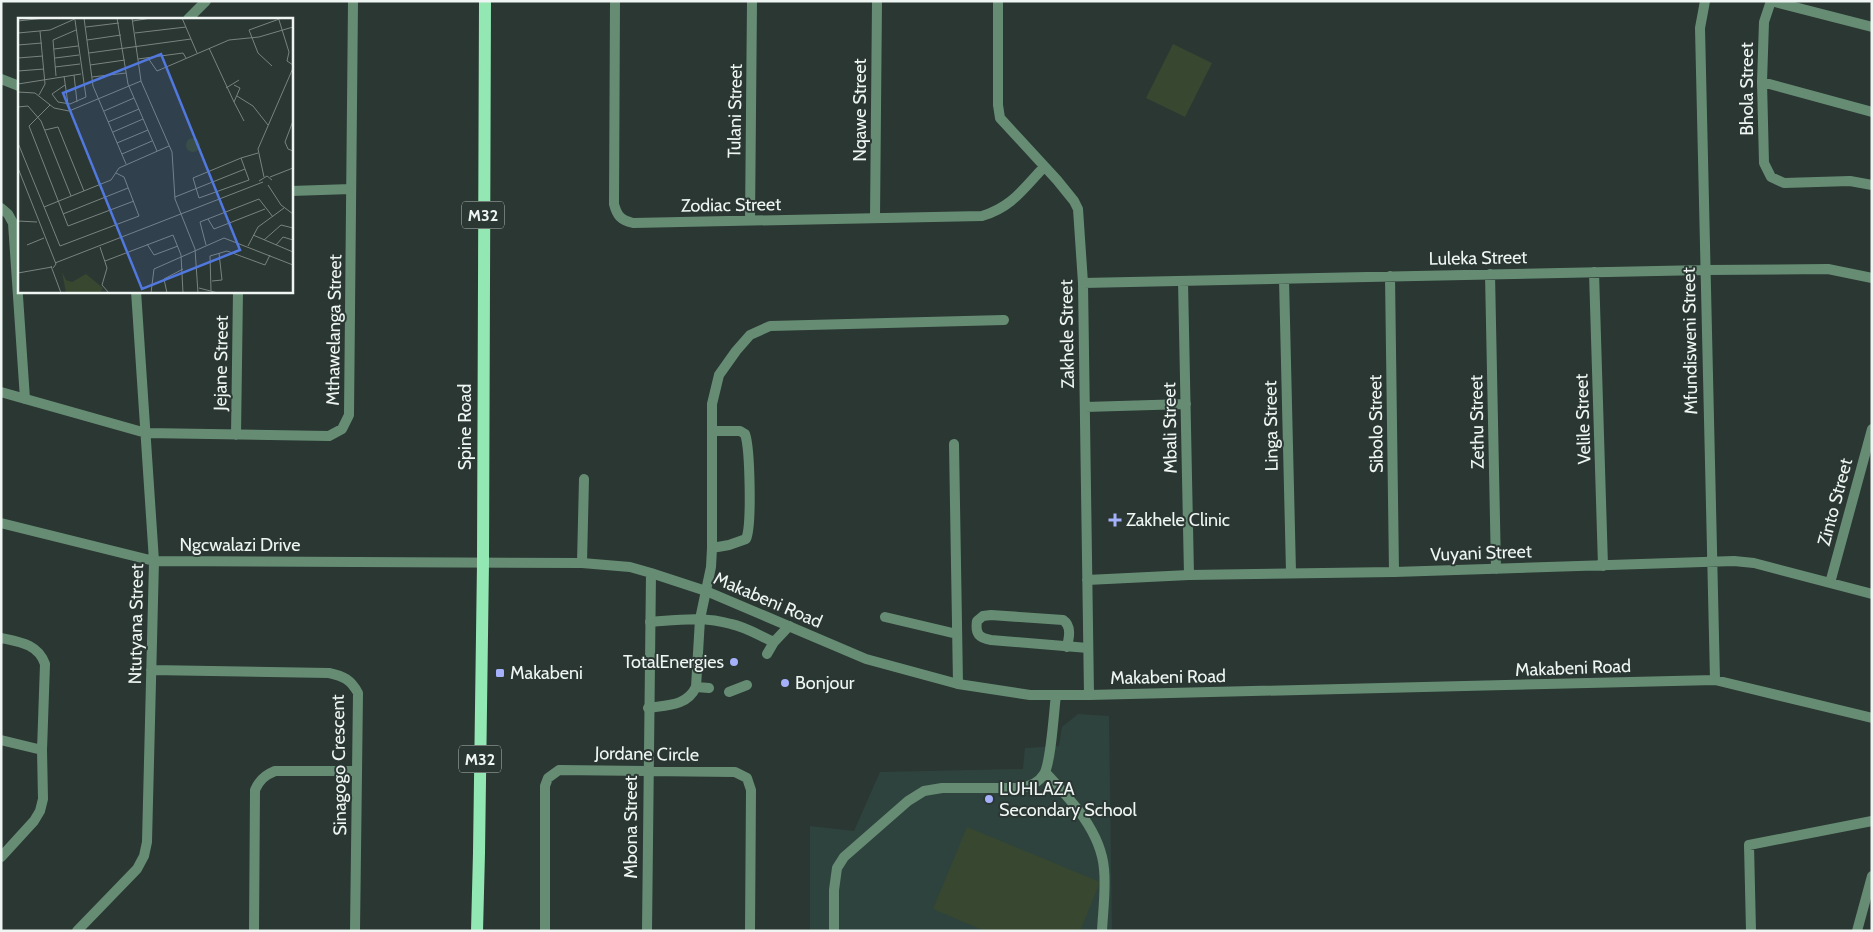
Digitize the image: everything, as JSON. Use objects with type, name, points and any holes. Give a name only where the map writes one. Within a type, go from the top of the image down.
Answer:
[{"type":"main road","name":"Spine Road","points":[[476,931],[483,563],[482,301],[485,1]]},
{"type":"main road","name":"Spine Road","points":[[479,852],[486,931]]},
{"type":"street","points":[[189,18],[206,1]]},
{"type":"street","name":"Mthawelanga Street","points":[[1,392],[146,433],[329,436],[342,429],[349,415],[353,1]]},
{"type":"street","name":"Zodiac Street","points":[[615,1],[614,204],[616,213],[621,219],[633,223],[982,216],[1007,206],[1044,168]]},
{"type":"street","name":"Tulani Street","points":[[750,221],[752,1]]},
{"type":"street","name":"Nqawe Street","points":[[875,218],[877,1]]},
{"type":"street","name":"Zakhele Street","points":[[998,1],[998,105],[1000,118],[1069,194],[1078,209],[1083,283],[1089,695]]},
{"type":"street","name":"Mfundisweni Street","points":[[1705,1],[1700,28],[1715,680]]},
{"type":"street","name":"Bhola Street","points":[[1872,27],[1771,1],[1764,22],[1762,82],[1764,163],[1771,177],[1784,183],[1850,181],[1872,186]]},
{"type":"street","points":[[1,79],[18,86]]},
{"type":"street","points":[[1762,82],[1872,112]]},
{"type":"street","points":[[292,191],[351,189]]},
{"type":"street","points":[[1,208],[8,214],[13,223],[25,399]]},
{"type":"street","name":"Luleka Street","points":[[1083,283],[1828,269],[1872,278]]},
{"type":"street","name":"Velile Street","points":[[1594,272],[1603,566]]},
{"type":"street","name":"Zethu Street","points":[[1490,274],[1496,569]]},
{"type":"street","name":"Sibolo Street","points":[[1390,276],[1394,572]]},
{"type":"street","name":"Linga Street","points":[[1284,279],[1291,572]]},
{"type":"street","name":"Mbali Street","points":[[1183,281],[1189,575]]},
{"type":"street","name":"Ntutyana Street","points":[[77,931],[137,869],[144,856],[147,842],[154,561],[136,292]]},
{"type":"street","name":"Jejane Street","points":[[236,435],[238,292]]},
{"type":"street","points":[[648,708],[682,703],[693,694],[696,687],[700,619],[711,567],[712,404],[719,374],[750,335],[770,326],[1004,320]]},
{"type":"street","points":[[1085,407],[1186,404]]},
{"type":"street","name":"Zinto Street","points":[[1830,583],[1872,429]]},
{"type":"street","points":[[712,431],[740,431],[745,434],[749,453],[749,525],[746,539],[712,548]]},
{"type":"street","points":[[954,444],[958,684]]},
{"type":"street","points":[[582,562],[584,479]]},
{"type":"street","name":"Ngcwalazi Drive","points":[[1,523],[154,561],[483,563]]},
{"type":"street","name":"Vuyani Street","points":[[1087,580],[1291,572],[1394,572],[1734,561],[1754,563],[1872,594]]},
{"type":"street","name":"Makabeni Road","points":[[483,563],[582,562],[630,568],[651,573],[706,591],[866,659],[958,684],[1030,695],[1715,680],[1872,718]]},
{"type":"street","name":"Mbona Street","points":[[647,931],[651,573]]},
{"type":"street","points":[[1068,647],[1069,630],[1067,622],[1063,620],[991,615],[983,616],[977,621],[976,631],[978,636],[983,638],[1068,647],[1088,648]]},
{"type":"street","points":[[885,616],[957,634]]},
{"type":"street","points":[[650,622],[700,619],[733,624],[774,642]]},
{"type":"street","points":[[767,654],[774,642],[789,626]]},
{"type":"street","points":[[1,638],[28,644],[42,656],[45,664],[42,750],[43,799],[40,810],[27,830],[1,856]]},
{"type":"street","name":"Sinagogo Crescent","points":[[151,670],[329,673],[342,675],[348,679],[358,694],[356,931]]},
{"type":"street","points":[[729,692],[747,685]]},
{"type":"street","points":[[696,687],[709,688]]},
{"type":"street","points":[[834,931],[836,868],[844,857],[908,801],[924,791],[942,788],[1027,787],[1035,784],[1045,772],[1050,748],[1056,695]]},
{"type":"street","points":[[1,740],[42,750]]},
{"type":"street","name":"Jordane Circle","points":[[545,931],[544,794],[548,778],[559,770],[735,772],[747,778],[751,790],[750,931]]},
{"type":"street","points":[[254,931],[255,790],[258,784],[268,774],[275,771],[357,771]]},
{"type":"street","points":[[1045,772],[1077,809],[1098,846],[1104,869],[1102,931]]},
{"type":"street","points":[[1751,931],[1749,845],[1872,821]]},
{"type":"street","points":[[1857,931],[1872,876]]},
{"type":"shaded area","name":"LUHLAZA Secondary School","points":[[1078,714],[1109,716],[1112,931],[810,931],[810,826],[854,831],[880,772],[1023,769],[1025,748],[1059,746],[1062,727]]},
{"type":"green space","points":[[1173,44],[1212,63],[1185,117],[1146,98]]},
{"type":"green space","points":[[967,827],[1100,882],[1080,931],[985,931],[933,909]]},
{"type":"place","name":"Zakhele Clinic","points":[[1115,520]]},
{"type":"place","name":"TotalEnergies","points":[[734,662]]},
{"type":"place","name":"Makabeni","points":[[500,673]]},
{"type":"place","name":"Bonjour","points":[[785,683]]},
{"type":"place","name":"LUHLAZA Secondary School","points":[[989,799]]}]
